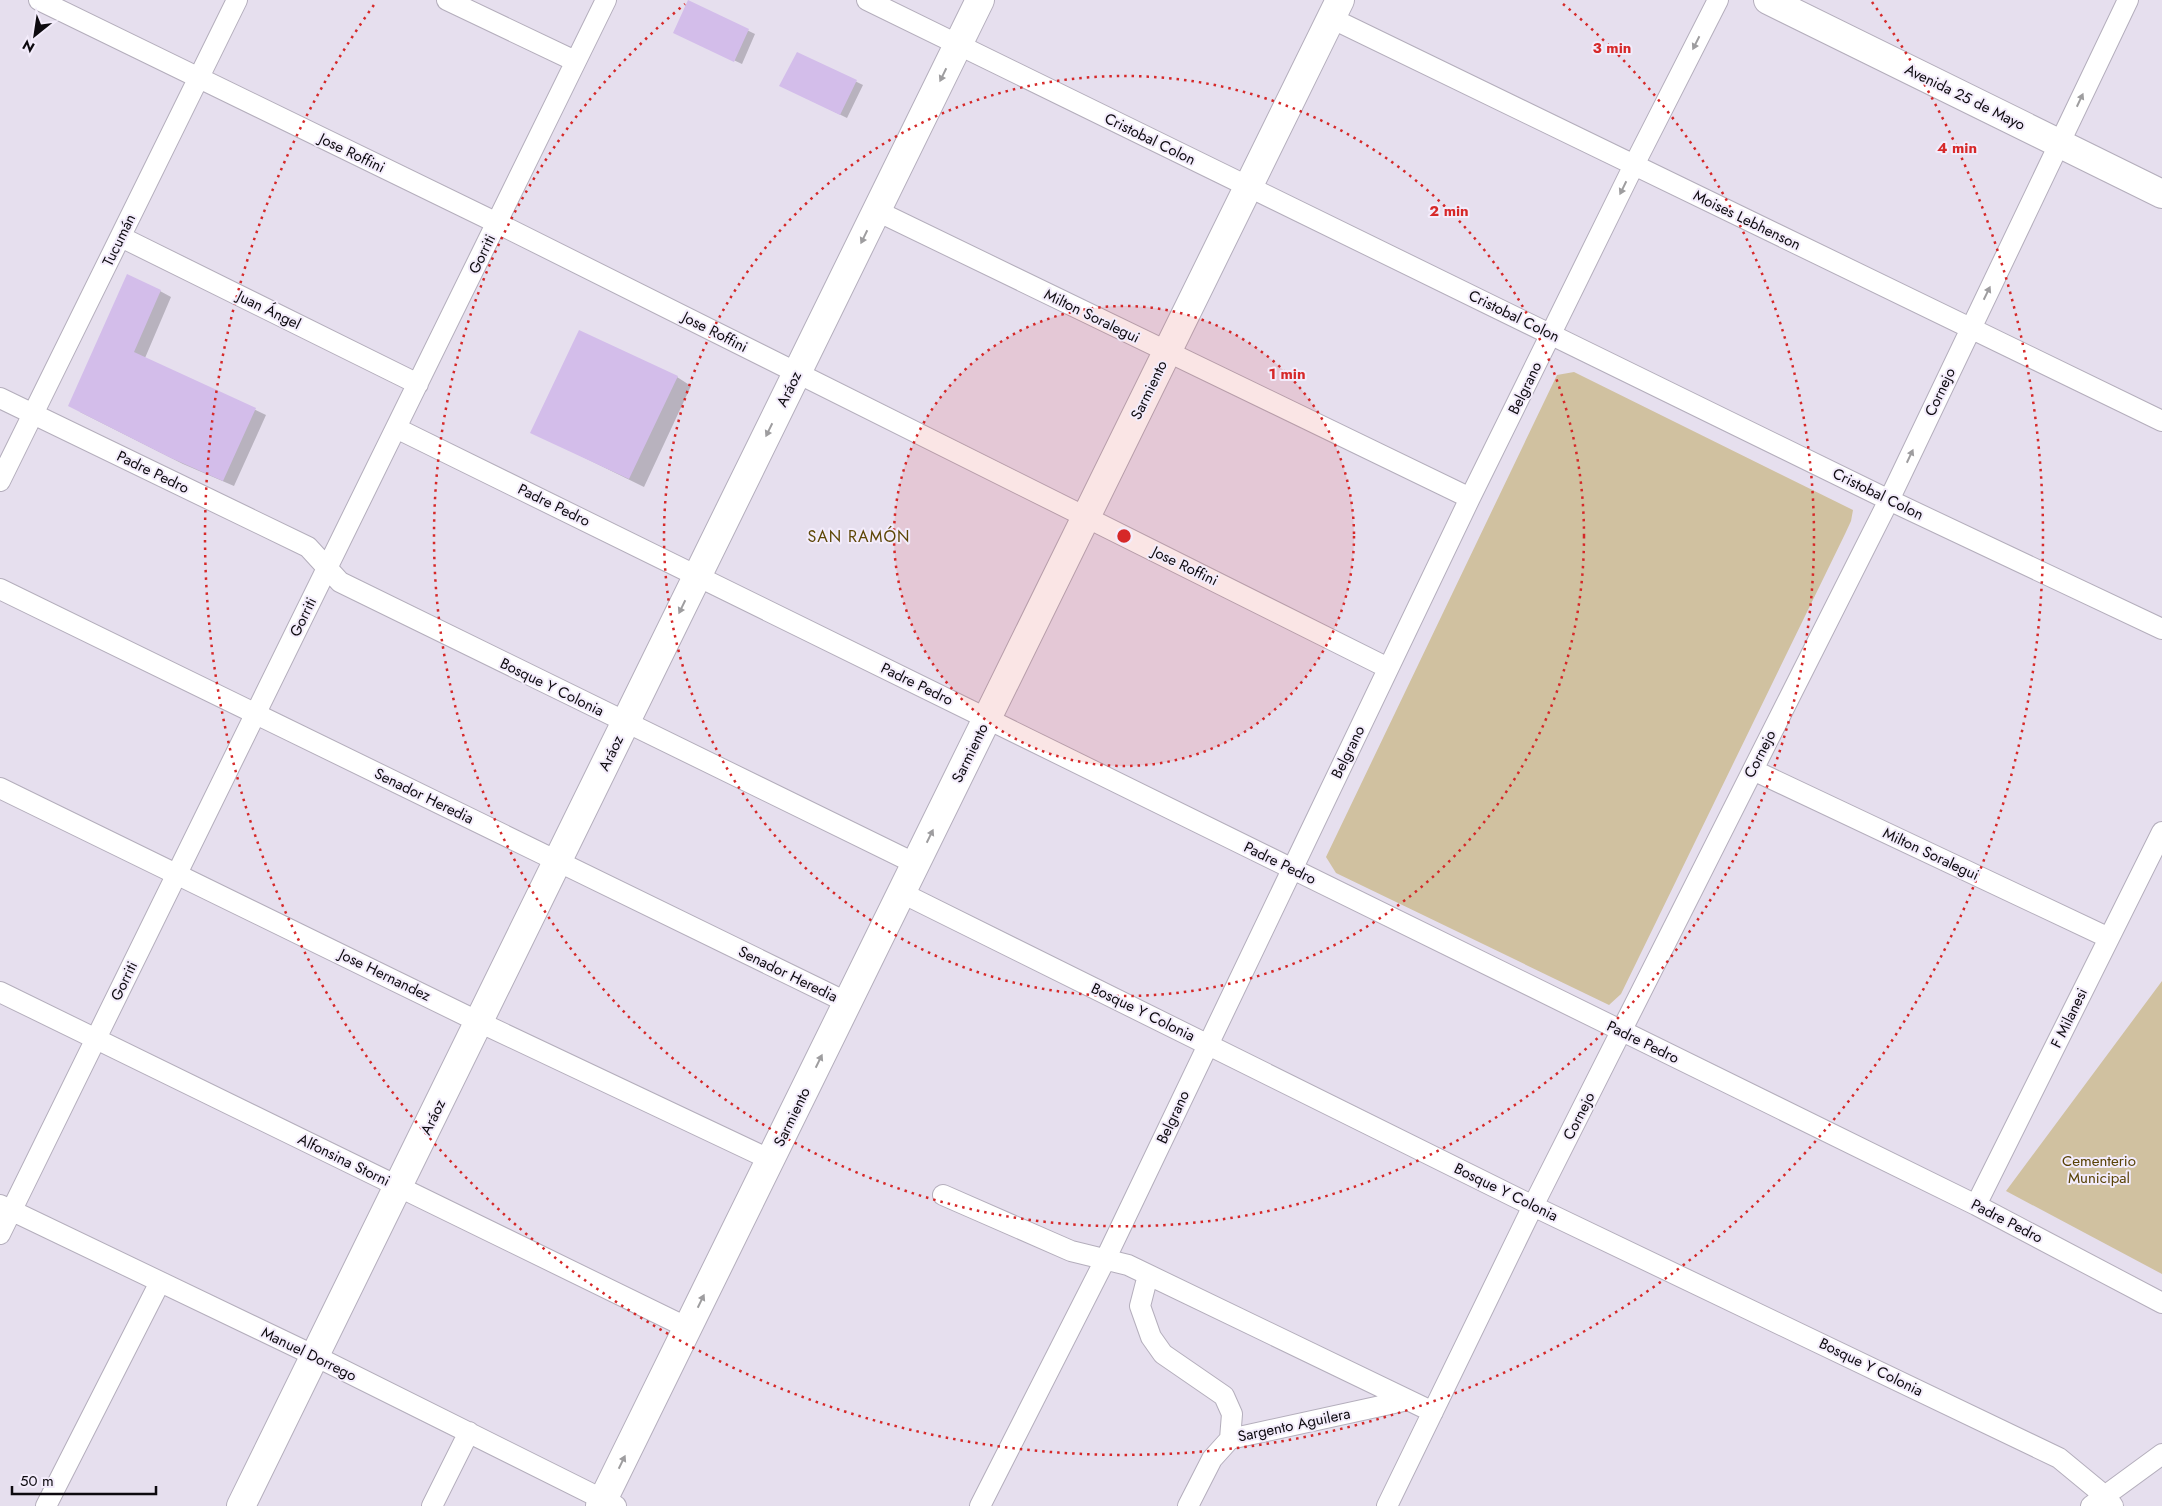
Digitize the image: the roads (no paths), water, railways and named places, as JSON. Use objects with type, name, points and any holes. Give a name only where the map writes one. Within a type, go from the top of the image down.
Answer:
[{"type":"street","name":"Jose Roffini","points":[[39,0],[497,223],[1388,668]]},
{"type":"street","name":"Tucumán","points":[[0,481],[237,0]]},
{"type":"street","points":[[447,0],[575,61]]},
{"type":"street","name":"Gorriti","points":[[0,1234],[6,1208],[96,1039],[606,0]]},
{"type":"street","name":"Cristobal Colon","points":[[867,0],[1889,500],[2162,629]]},
{"type":"street","name":"Aráoz","points":[[241,1506],[980,0]]},
{"type":"street","name":"Belgrano","points":[[980,1506],[1105,1260],[1470,498],[1634,165],[1718,0]]},
{"type":"street","name":"Avenida 25 de Mayo","points":[[1768,0],[2162,194]]},
{"type":"street","name":"Cornejo","points":[[1387,1506],[1533,1206],[1889,500],[2128,0]]},
{"type":"street","name":"Moises Lebhenson","points":[[1336,9],[1634,165],[2162,421]]},
{"type":"street","name":"Sarmiento","points":[[607,1504],[688,1328],[1336,9]]},
{"type":"street","name":"Milton Soralegui","points":[[877,212],[1470,498]]},
{"type":"street","name":"Juan Ángel","points":[[121,237],[418,384]]},
{"type":"street","name":"Padre Pedro","points":[[0,398],[308,547],[326,569]]},
{"type":"street","name":"Padre Pedro","points":[[396,428],[1976,1205],[2162,1303]]},
{"type":"street","name":"Bosque Y Colonia","points":[[326,569],[340,582],[916,864]]},
{"type":"street","name":"Senador Heredia","points":[[0,589],[848,1003]]},
{"type":"street","name":"Milton Soralegui","points":[[1752,770],[2109,938]]},
{"type":"street","name":"Jose Hernandez","points":[[0,788],[480,1022],[771,1160]]},
{"type":"street","name":"F Milanesi","points":[[1976,1205],[2162,832]]},
{"type":"street","name":"Bosque Y Colonia","points":[[902,893],[1533,1206],[2059,1458],[2103,1503]]},
{"type":"street","name":"Alfonsina Storni","points":[[0,992],[688,1328]]},
{"type":"street","points":[[943,1195],[1071,1251],[1128,1265],[1433,1412]]},
{"type":"street","name":"Manuel Dorrego","points":[[6,1208],[315,1356],[469,1432],[607,1504]]},
{"type":"street","points":[[1148,1275],[1140,1306],[1150,1338],[1163,1354],[1224,1396],[1232,1414],[1230,1439]]},
{"type":"street","points":[[46,1506],[160,1282]]},
{"type":"street","name":"Sargento Aguilera","points":[[1188,1506],[1212,1459],[1230,1439],[1408,1400]]},
{"type":"street","points":[[432,1506],[469,1432]]},
{"type":"street","points":[[2103,1503],[2162,1454]]},
{"type":"district","name":"SAN RAMÓN","points":[[859,536]]},
{"type":"park label","name":"Cementerio Municipal","points":[[2099,1170]]}]
